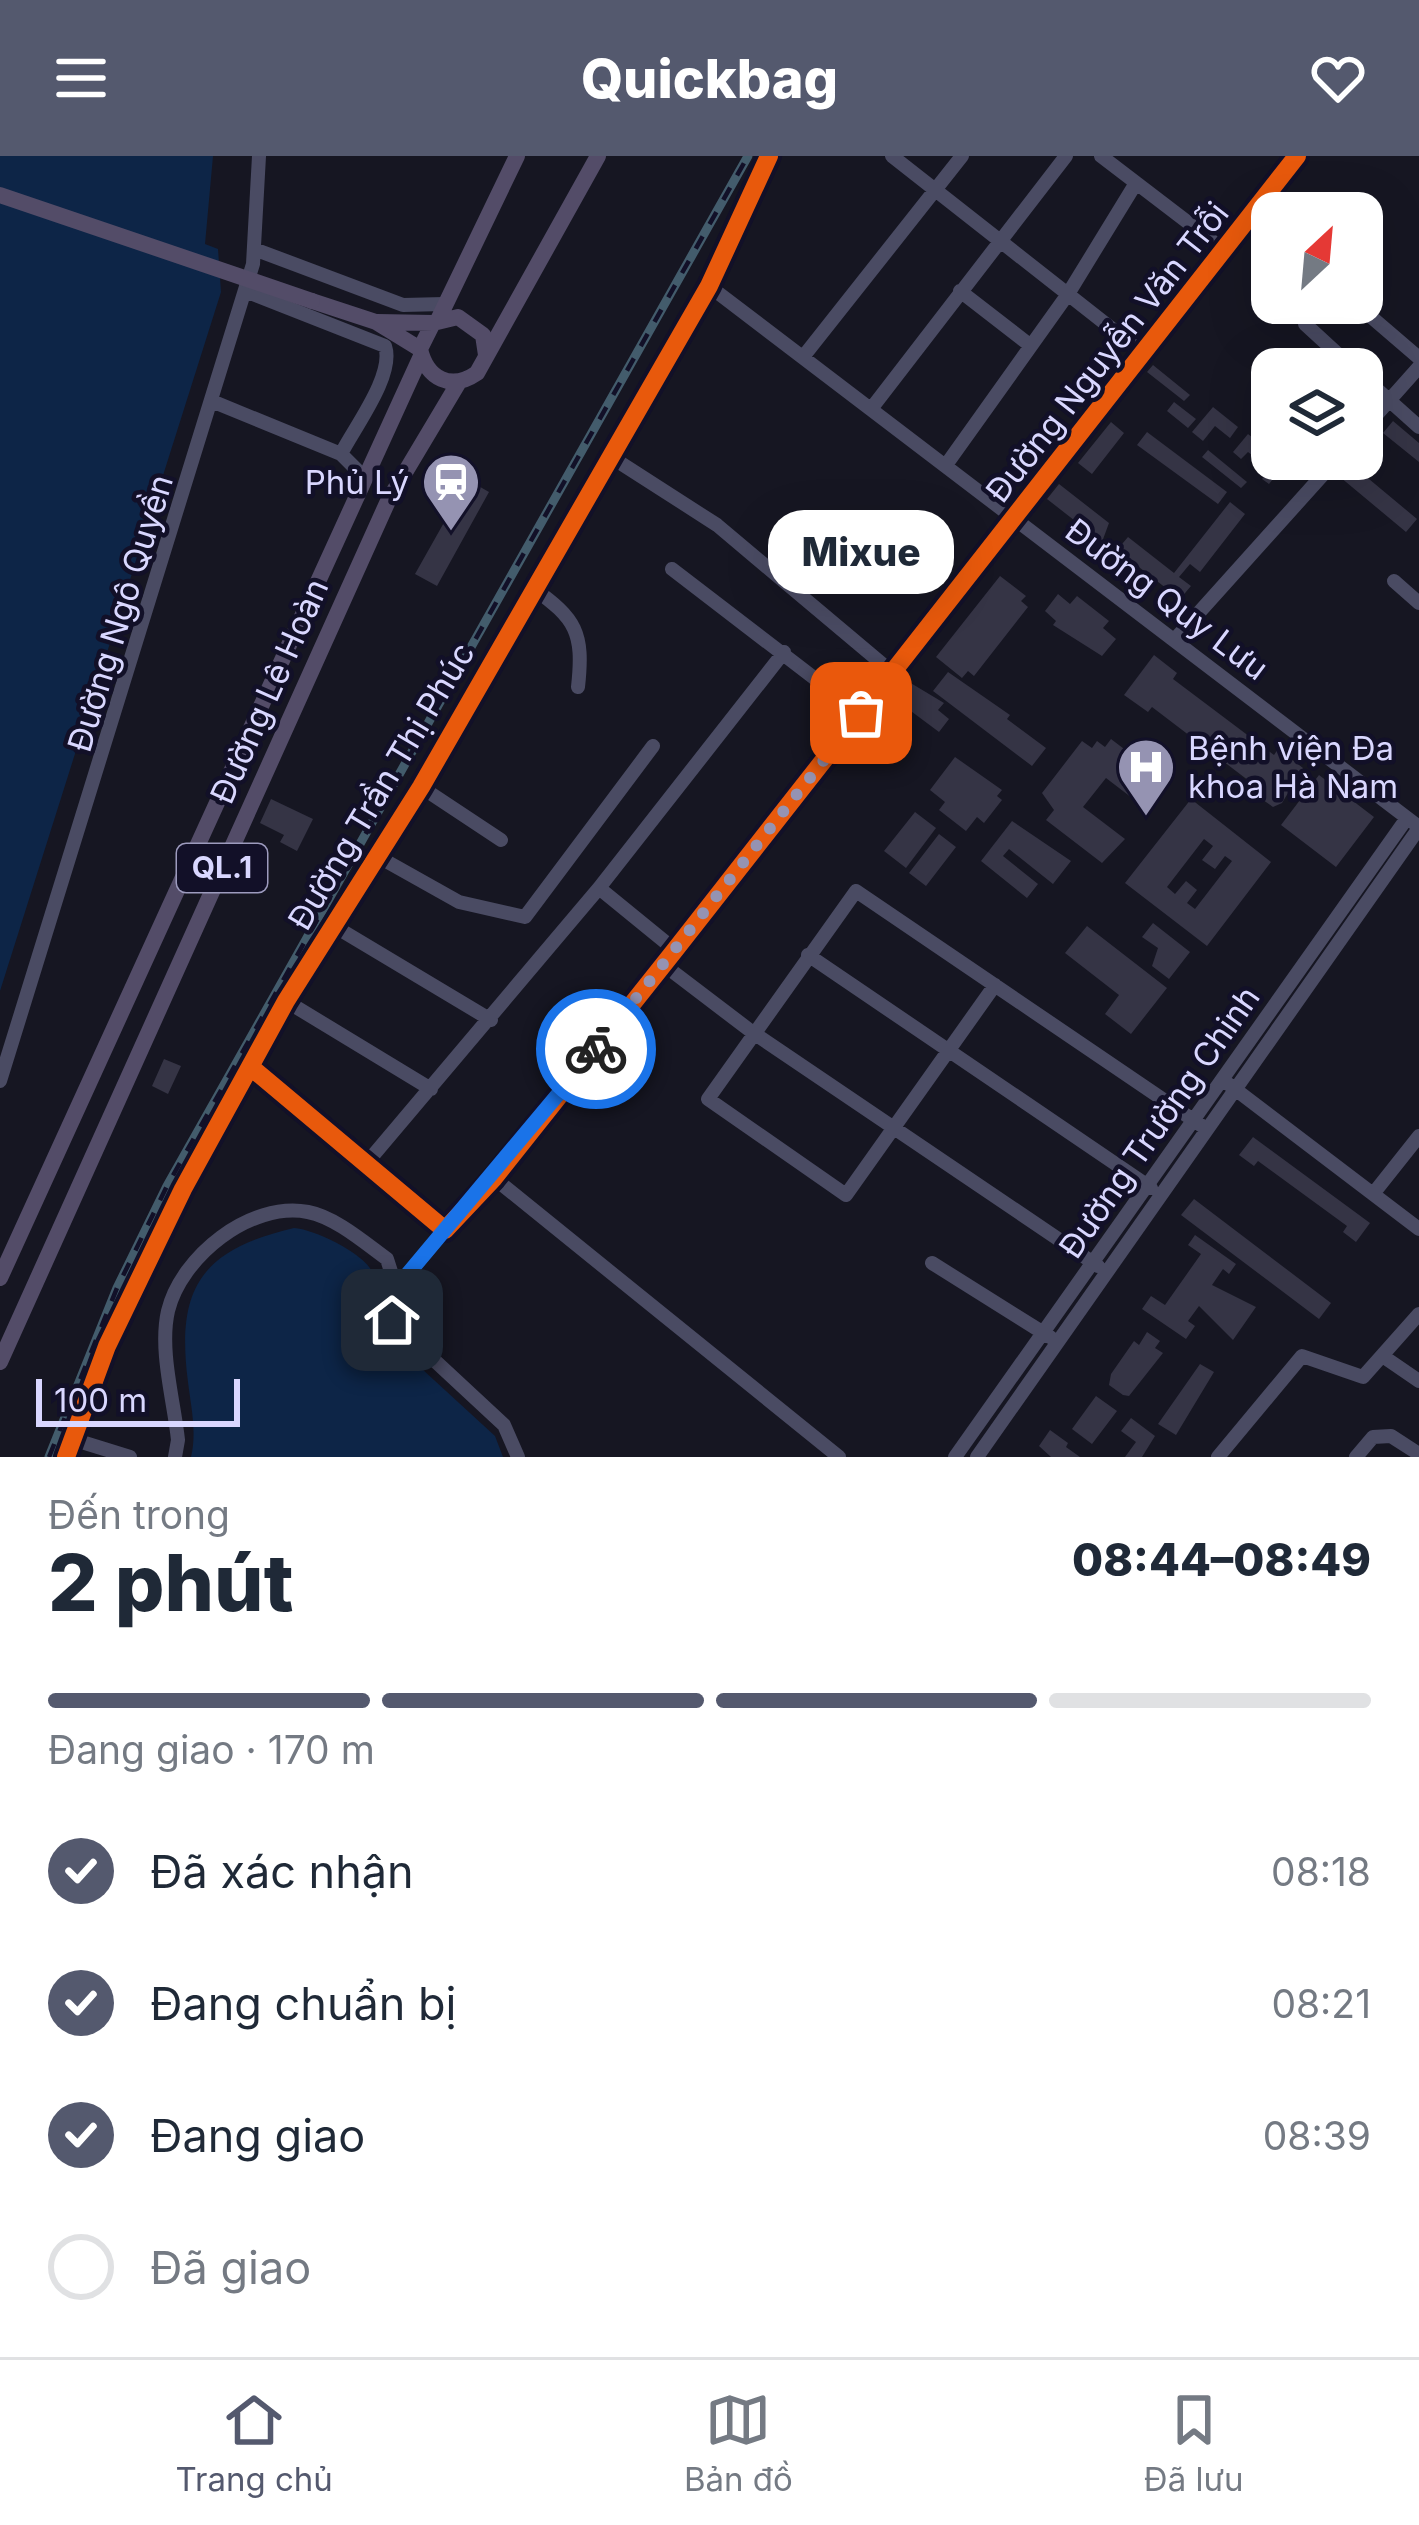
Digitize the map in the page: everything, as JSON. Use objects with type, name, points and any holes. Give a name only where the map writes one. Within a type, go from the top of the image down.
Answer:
[{"type":"main road","points":[[421,353],[517,156]]},
{"type":"main road","points":[[0,195],[376,322],[421,353],[431,374],[459,382],[477,373],[598,156]]},
{"type":"main road","points":[[376,322],[438,316],[469,320],[483,334],[486,355]]},
{"type":"main road","name":"Đường Lê Hoàn","points":[[0,1278],[421,353]]},
{"type":"main road","name":"Đường Lê Hoàn","points":[[0,1362],[8,1317],[127,1076],[383,511],[459,382]]},
{"type":"main road","points":[[353,497],[383,511]]},
{"type":"main road","points":[[223,784],[253,800]]},
{"type":"main road","points":[[97,1061],[127,1076]]},
{"type":"street","name":"Đường Ngô Quyền","points":[[0,1081],[214,402],[254,249],[259,156]]},
{"type":"street","name":"Đường Trần Thị Phúc","points":[[66,1457],[138,1279],[286,1001],[421,787],[709,286],[769,156]]},
{"type":"street","points":[[892,156],[1144,354]]},
{"type":"street","points":[[803,357],[962,156]]},
{"type":"street","points":[[871,409],[1066,156]]},
{"type":"street","points":[[1101,156],[1224,250]]},
{"type":"street","name":"Đường Nguyễn Văn Trỗi","points":[[1269,192],[1297,156]]},
{"type":"street","points":[[946,465],[1068,294],[1136,183]]},
{"type":"street","name":"Đường Nguyễn Văn Trỗi","points":[[391,1294],[494,1178],[1017,519],[1251,215]]},
{"type":"street","points":[[254,249],[438,316]]},
{"type":"street","name":"Đường Quy Lưu","points":[[709,286],[1177,637],[1415,824]]},
{"type":"street","points":[[245,291],[385,346],[387,358],[378,381],[341,454]]},
{"type":"street","points":[[960,291],[1031,346]]},
{"type":"street","points":[[1304,324],[1331,348]]},
{"type":"street","points":[[1378,324],[1419,362],[1383,407]]},
{"type":"street","points":[[1383,395],[1419,427]]},
{"type":"street","points":[[214,402],[341,454],[363,476]]},
{"type":"street","points":[[608,455],[718,525],[893,673]]},
{"type":"street","points":[[1177,637],[1318,480]]},
{"type":"street","points":[[672,569],[861,713]]},
{"type":"street","points":[[1394,581],[1419,603]]},
{"type":"street","points":[[533,588],[568,613],[580,638],[578,687]]},
{"type":"street","points":[[365,1165],[599,888],[784,652]]},
{"type":"street","points":[[377,856],[459,902],[525,917],[653,746]]},
{"type":"street","points":[[421,787],[501,840]]},
{"type":"street","name":"Đường Trường Chinh","points":[[955,1457],[1050,1337],[1329,937],[1415,824]]},
{"type":"street","points":[[599,888],[675,950]]},
{"type":"street","points":[[994,985],[846,1195],[708,1100],[856,891],[994,985],[1199,1125]]},
{"type":"street","points":[[334,926],[490,1020]]},
{"type":"street","points":[[808,955],[1153,1190]]},
{"type":"street","points":[[664,964],[752,1032],[1100,1267]]},
{"type":"street","points":[[286,1001],[430,1089]]},
{"type":"street","points":[[253,1069],[445,1230]]},
{"type":"street","points":[[1227,1084],[1419,1228]]},
{"type":"street","points":[[1373,1194],[1419,1136]]},
{"type":"street","points":[[494,1178],[839,1457]]},
{"type":"street","points":[[175,1457],[178,1440],[168,1314],[185,1273],[212,1245],[271,1214],[308,1212],[387,1259],[393,1269],[387,1312],[392,1320],[504,1425],[518,1457]]},
{"type":"street","points":[[932,1263],[1050,1337]]},
{"type":"street","points":[[1218,1457],[1302,1357],[1363,1377],[1419,1314]]},
{"type":"street","name":"Đường Trường Chinh","points":[[977,1457],[1050,1337]]},
{"type":"street","points":[[1384,1357],[1419,1381]]},
{"type":"street","points":[[980,1422],[994,1432]]},
{"type":"street","points":[[1356,1457],[1373,1437],[1391,1436],[1419,1454]]},
{"type":"street","points":[[72,1439],[130,1457]]},
{"type":"water","points":[[0,156],[213,156],[205,244],[218,249],[221,292],[0,991]]},
{"type":"water","points":[[294,1228],[340,1244],[370,1268],[375,1282],[373,1324],[495,1436],[503,1457],[191,1457],[185,1350],[191,1298],[201,1278],[236,1248]]},
{"type":"building","points":[[1153,365],[1190,395],[1184,401],[1147,372]]},
{"type":"building","points":[[1174,402],[1196,419],[1188,428],[1167,411]]},
{"type":"building","points":[[1213,407],[1238,427],[1230,438],[1215,426],[1203,441],[1192,432]]},
{"type":"building","points":[[1393,421],[1419,443],[1419,462],[1383,433]]},
{"type":"building","points":[[1111,422],[1124,433],[1092,474],[1078,463]]},
{"type":"building","points":[[1147,432],[1227,492],[1218,504],[1137,445]]},
{"type":"building","points":[[1248,434],[1251,436],[1251,454],[1241,459],[1233,452]]},
{"type":"building","points":[[1208,450],[1247,482],[1241,488],[1202,457]]},
{"type":"building","points":[[468,480],[489,492],[437,586],[415,574]]},
{"type":"building","points":[[1344,480],[1370,480],[1417,519],[1406,532]]},
{"type":"building","points":[[1059,484],[1109,523],[1102,542],[1047,499]]},
{"type":"building","points":[[1230,502],[1245,514],[1200,572],[1190,564],[1179,577],[1191,586],[1180,599],[1117,550],[1128,537],[1174,573]]},
{"type":"building","points":[[1000,576],[1026,596],[1021,601],[1028,607],[974,676],[968,671],[962,678],[936,657]]},
{"type":"building","points":[[1058,594],[1070,604],[1077,596],[1109,621],[1103,628],[1116,639],[1102,656],[1053,625],[1056,621],[1045,611]]},
{"type":"building","points":[[1154,655],[1177,673],[1173,679],[1274,755],[1278,749],[1303,768],[1282,803],[1273,807],[1249,790],[1253,784],[1152,707],[1148,712],[1124,695]]},
{"type":"building","points":[[948,672],[1010,715],[1007,719],[1046,748],[1032,766],[933,691]]},
{"type":"building","points":[[909,682],[944,703],[938,710],[949,719],[939,732],[896,700]]},
{"type":"building","points":[[1111,739],[1166,781],[1149,811],[1106,778],[1083,807],[1125,839],[1102,863],[1046,820],[1054,810],[1042,793],[1082,741],[1092,748],[1097,741],[1105,747]]},
{"type":"building","points":[[955,757],[1002,790],[997,796],[1002,800],[984,823],[977,817],[966,831],[939,810],[945,802],[930,790]]},
{"type":"building","points":[[1319,775],[1374,817],[1336,867],[1281,825]]},
{"type":"building","points":[[271,799],[313,819],[297,851],[280,842],[284,835],[260,823]]},
{"type":"building","points":[[1191,799],[1271,862],[1207,946],[1125,883]],"holes":[[[1204,839],[1213,846],[1202,860],[1215,869],[1225,856],[1232,861],[1195,909],[1187,903],[1197,890],[1186,881],[1175,894],[1167,887]]]},
{"type":"building","points":[[915,812],[936,828],[906,868],[884,851]]},
{"type":"building","points":[[1012,821],[1071,861],[1053,884],[1009,849],[1003,856],[1038,884],[1027,898],[981,861]]},
{"type":"building","points":[[939,834],[956,847],[926,886],[909,873]]},
{"type":"building","points":[[1153,923],[1190,952],[1169,979],[1152,966],[1158,948],[1142,937]]},
{"type":"building","points":[[1087,926],[1167,988],[1131,1034],[1105,1014],[1119,995],[1065,953]]},
{"type":"building","points":[[164,1059],[181,1066],[168,1094],[152,1086]]},
{"type":"building","points":[[1253,1137],[1370,1223],[1356,1242],[1343,1232],[1347,1226],[1258,1161],[1254,1166],[1239,1155]]},
{"type":"building","points":[[1194,1199],[1331,1303],[1319,1319],[1181,1215]]},
{"type":"building","points":[[1195,1235],[1236,1264],[1229,1274],[1223,1269],[1212,1285],[1256,1307],[1233,1340],[1199,1306],[1188,1321],[1195,1326],[1186,1339],[1142,1309],[1151,1296],[1165,1305],[1201,1254],[1188,1245]]},
{"type":"building","points":[[1147,1332],[1160,1341],[1155,1348],[1163,1353],[1129,1396],[1123,1395],[1109,1385],[1111,1374],[1134,1341],[1139,1345]]},
{"type":"building","points":[[1200,1364],[1214,1372],[1176,1435],[1158,1424]]},
{"type":"building","points":[[1096,1396],[1117,1411],[1092,1444],[1072,1429]]},
{"type":"building","points":[[1131,1418],[1155,1436],[1142,1457],[1125,1457],[1136,1442],[1121,1431]]},
{"type":"building","points":[[1050,1430],[1080,1457],[1051,1457],[1039,1446]]},
{"type":"railway","points":[[49,1457],[117,1288],[167,1186],[748,156]]},
{"type":"cycle path","points":[[66,1457],[107,1346],[183,1189],[286,1001],[421,787],[709,286],[769,156]]},
{"type":"cycle path","points":[[253,1069],[445,1230],[494,1178],[675,950],[1297,156]]},
{"type":"way so far","points":[[596,1049],[861,713]]},
{"type":"place","name":"Phủ Lý","points":[[451,533]]},
{"type":"place","name":"Mixue","points":[[861,713]]},
{"type":"place","name":"Bệnh viện Đa khoa Hà Nam","points":[[1146,818]]},
{"type":"route","points":[[392,1320],[387,1312],[391,1294],[494,1178],[596,1049]]}]
